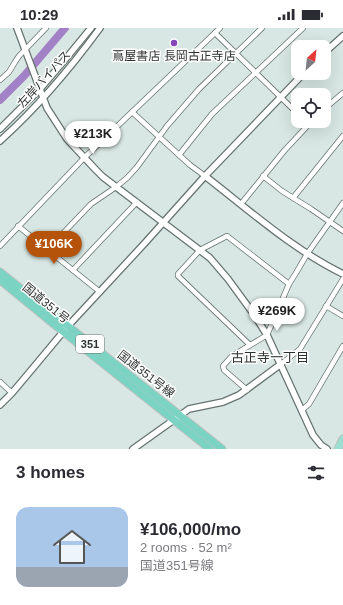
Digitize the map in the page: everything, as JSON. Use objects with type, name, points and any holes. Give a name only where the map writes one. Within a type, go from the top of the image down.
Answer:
[{"type":"highway","name":"国道351号線","points":[[0,272],[66,329],[181,415],[222,449]]},
{"type":"highway","name":"国道351号","points":[[0,280],[66,329],[173,420],[210,449]]},
{"type":"main road","points":[[338,449],[343,439]]},
{"type":"street","points":[[17,28],[47,108],[67,139],[96,170],[116,187],[210,258],[228,278],[267,334],[313,435],[321,445],[327,449]]},
{"type":"street","points":[[0,80],[9,72],[14,62],[46,28]]},
{"type":"street","name":"左岸バイパス","points":[[0,129],[40,89],[91,28]]},
{"type":"street","name":"左岸バイパス","points":[[0,141],[44,98],[77,59],[100,28]]},
{"type":"street","points":[[0,246],[84,158],[220,28]]},
{"type":"street","points":[[48,250],[85,209],[127,178],[199,89],[262,28]]},
{"type":"street","points":[[179,155],[212,114],[303,28]]},
{"type":"street","points":[[215,33],[291,107]]},
{"type":"street","points":[[331,47],[343,36]]},
{"type":"street","points":[[0,405],[66,329],[204,176],[297,80]]},
{"type":"street","points":[[331,103],[343,93]]},
{"type":"street","points":[[132,112],[204,176],[287,240],[325,265],[343,274]]},
{"type":"street","points":[[241,204],[304,128]]},
{"type":"street","points":[[293,198],[343,136]]},
{"type":"street","points":[[263,176],[282,191],[311,208],[343,232]]},
{"type":"street","points":[[73,270],[136,202]]},
{"type":"street","points":[[246,390],[224,370],[224,366],[232,356],[267,334],[289,284],[307,254],[343,203]]},
{"type":"street","points":[[18,226],[100,292]]},
{"type":"street","points":[[250,345],[178,276],[178,274],[200,250],[227,236],[289,284]]},
{"type":"street","points":[[133,449],[173,420],[193,408],[223,402],[239,395],[300,349],[343,279]]},
{"type":"street","points":[[326,306],[343,316]]},
{"type":"street","points":[[302,410],[309,404],[343,346]]},
{"type":"street","points":[[0,382],[12,393]]},
{"type":"waterway","points":[[0,100],[24,76],[65,28]]},
{"type":"place","name":"蔦屋書店 長岡古正寺店","points":[[174,43]]},
{"type":"district","name":"古正寺一丁目","points":[[270,357]]}]
